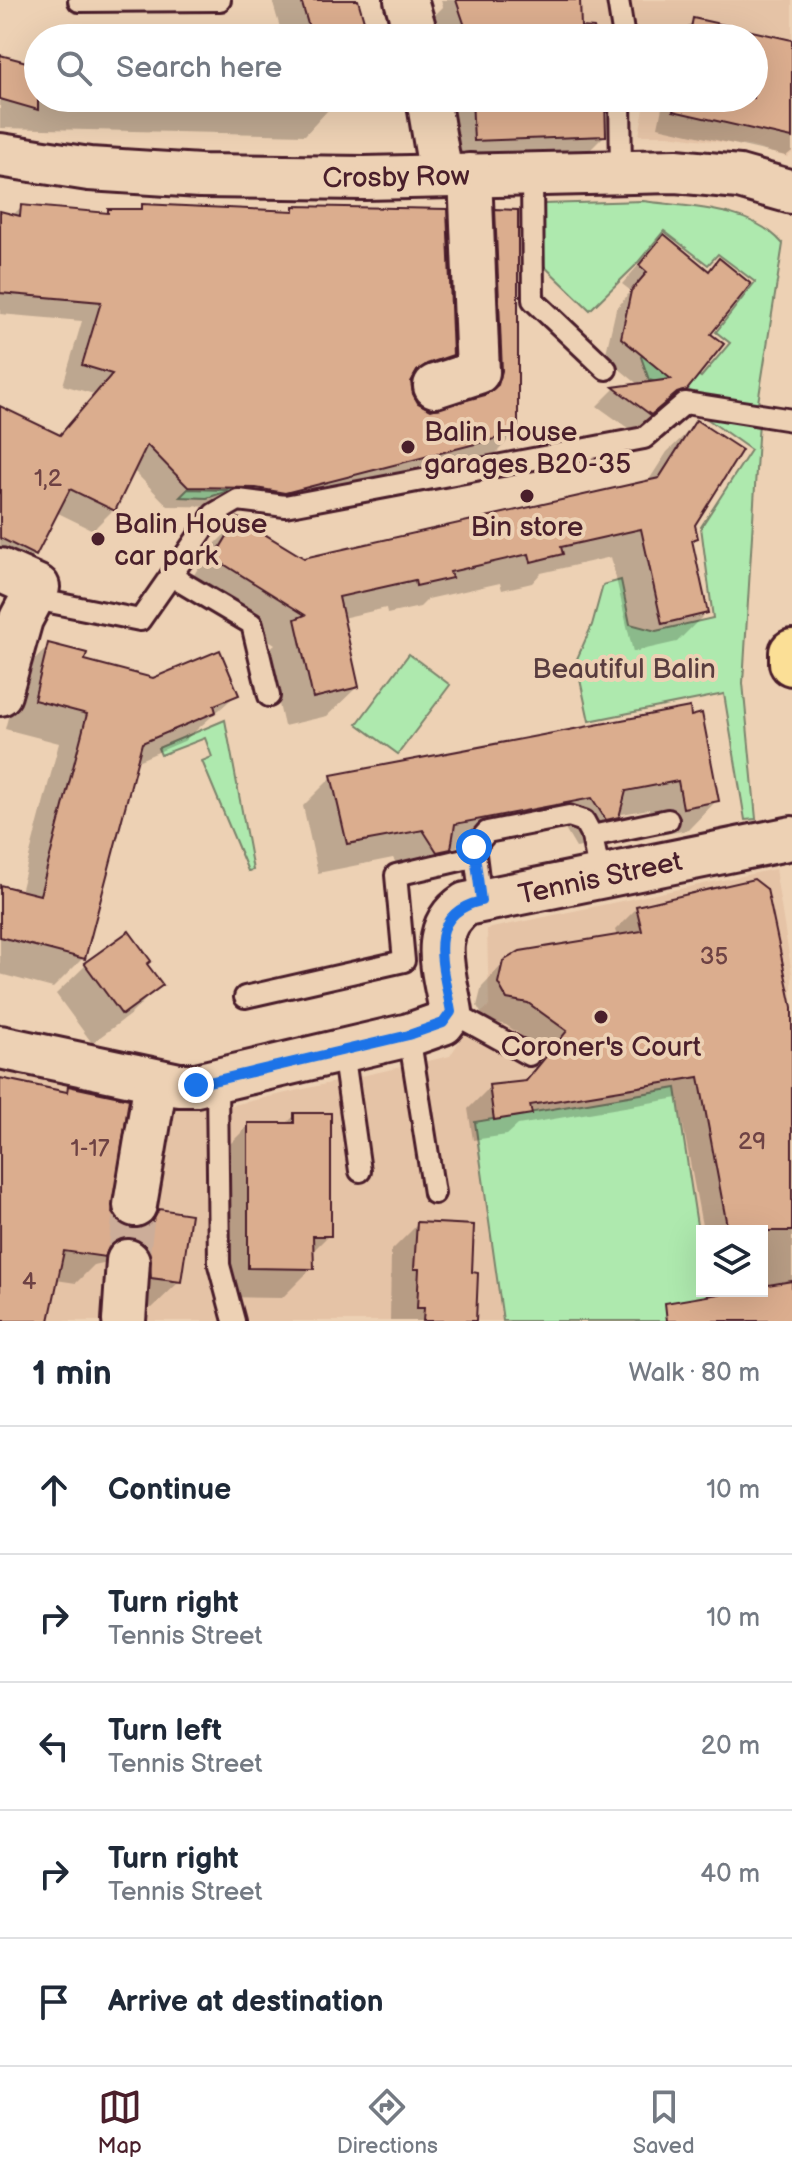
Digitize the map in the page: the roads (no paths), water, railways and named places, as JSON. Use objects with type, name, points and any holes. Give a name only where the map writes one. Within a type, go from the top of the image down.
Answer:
[{"type":"main road","points":[[792,652],[792,663]]},
{"type":"street","points":[[406,0],[413,24]]},
{"type":"street","points":[[433,112],[455,176],[478,372],[435,386]]},
{"type":"street","name":"Crosby Row","points":[[0,155],[89,169],[200,176],[455,176],[676,171],[739,177],[792,192]]},
{"type":"street","points":[[0,570],[36,593],[21,619],[0,694]]},
{"type":"street","name":"Tennis Street","points":[[451,1012],[441,944],[443,928],[452,913],[596,856],[792,838]]},
{"type":"street","points":[[0,1047],[179,1085],[217,1081],[409,1035],[443,1023],[451,1012]]},
{"type":"street","points":[[135,1205],[156,1081]]},
{"type":"street","points":[[124,1321],[128,1261]]},
{"type":"lane","points":[[79,1],[220,0]]},
{"type":"lane","points":[[618,0],[622,24]]},
{"type":"lane","points":[[620,112],[621,172]]},
{"type":"lane","points":[[532,174],[533,300],[606,369]]},
{"type":"lane","points":[[36,593],[140,620],[214,514],[238,500],[285,506],[644,438],[685,403],[792,420]]},
{"type":"lane","points":[[171,576],[252,624],[269,696]]},
{"type":"lane","points":[[481,901],[473,857],[474,847],[487,832],[569,816],[584,821],[596,856],[668,820]]},
{"type":"lane","points":[[245,997],[404,961],[396,875],[473,857]]},
{"type":"lane","points":[[451,1012],[529,1055]]},
{"type":"lane","points":[[409,1035],[434,1193]]},
{"type":"lane","points":[[343,1051],[360,1171]]},
{"type":"lane","points":[[217,1081],[219,1265],[234,1321]]},
{"type":"tunnel","points":[[128,1261],[135,1205]]},
{"type":"place","name":"Balin House garages B20-35","points":[[408,447]]},
{"type":"place","name":"Bin store","points":[[527,496]]},
{"type":"place","name":"Balin House car park","points":[[98,539]]},
{"type":"place","name":"Coroner's Court","points":[[601,1017]]},
{"type":"park label","name":"Beautiful Balin","points":[[624,668]]}]
